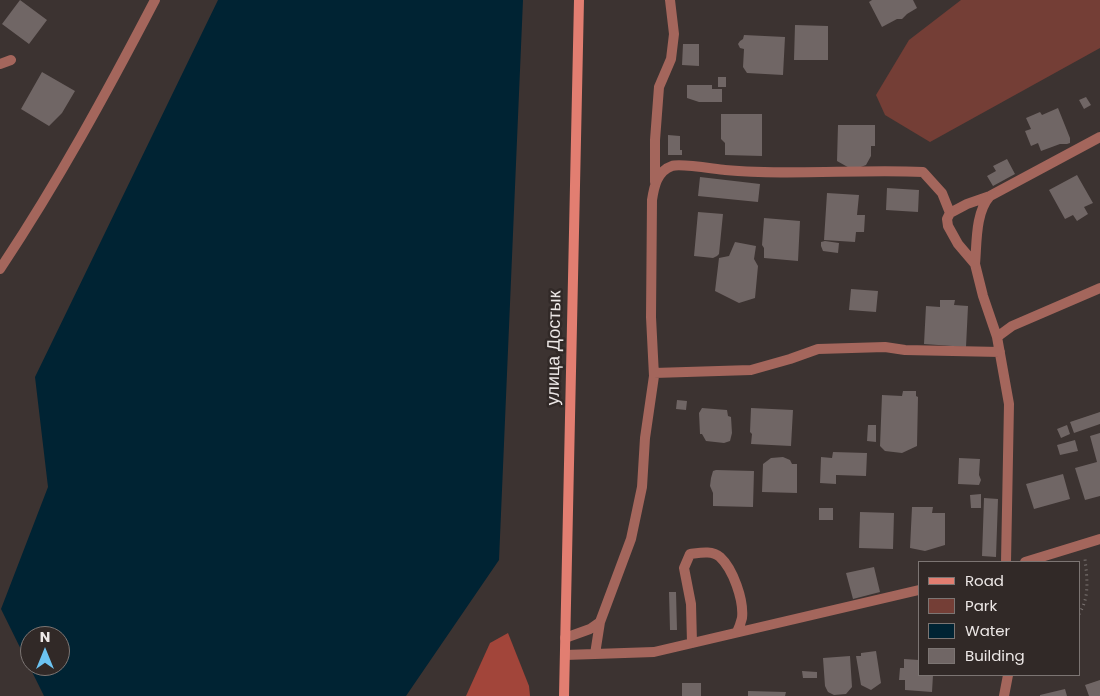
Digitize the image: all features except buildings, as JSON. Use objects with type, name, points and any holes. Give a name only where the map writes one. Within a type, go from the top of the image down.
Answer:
[{"type":"main road","name":"улица Достык","points":[[564,696],[579,0]]},
{"type":"street","points":[[0,269],[52,188],[96,113],[155,0]]},
{"type":"street","points":[[595,654],[600,622],[631,539],[642,488],[645,438],[654,373],[651,316],[652,200],[655,184],[655,140],[659,88],[671,59],[674,34],[670,0]]},
{"type":"street","points":[[0,64],[11,60]]},
{"type":"street","points":[[975,264],[958,244],[948,226],[947,218],[950,213],[967,204],[990,196],[1100,137]]},
{"type":"street","points":[[655,184],[661,172],[673,165],[757,172],[812,173],[890,170],[924,172],[942,193],[950,213]]},
{"type":"street","points":[[990,196],[984,202],[980,220],[975,264],[983,296],[997,337],[1009,404],[1006,561]]},
{"type":"street","points":[[997,337],[1012,326],[1100,288]]},
{"type":"street","points":[[654,373],[751,370],[790,360],[818,349],[885,347],[905,350],[1000,352]]},
{"type":"street","points":[[1028,561],[1100,539]]},
{"type":"street","points":[[692,643],[691,604],[684,568],[690,554],[705,552],[719,556],[732,574],[739,593],[742,617],[738,632]]},
{"type":"street","points":[[565,655],[654,652],[918,590]]},
{"type":"street","points":[[565,638],[584,632],[600,622]]},
{"type":"street","points":[[1004,696],[1008,676]]},
{"type":"path","points":[[1080,612],[1088,586],[1084,544]]},
{"type":"green space","points":[[961,0],[1100,0],[1100,48],[930,142],[885,115],[876,95],[909,40]]},
{"type":"shaded area","points":[[508,633],[529,686],[530,696],[466,696],[490,643]]},
{"type":"water","points":[[218,0],[523,0],[499,560],[406,696],[44,696],[34,676],[70,676],[70,626],[20,626],[20,647],[1,609],[48,487],[35,377]]}]
